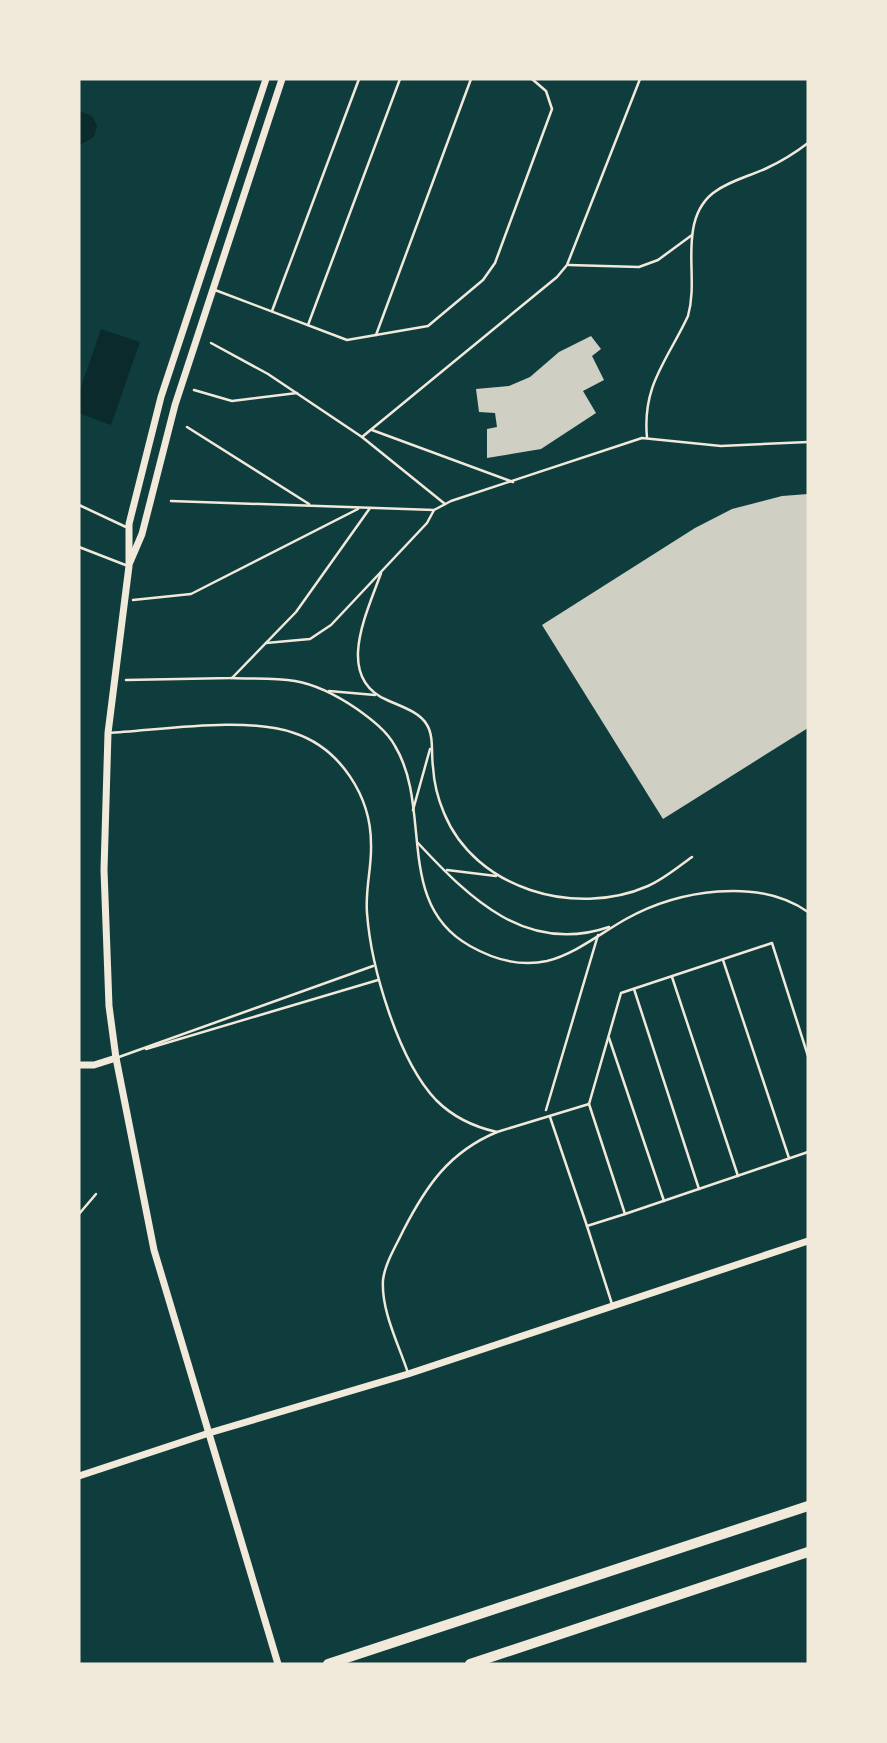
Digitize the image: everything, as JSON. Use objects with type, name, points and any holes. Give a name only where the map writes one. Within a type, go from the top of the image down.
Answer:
[{"type":"highway","points":[[328,1664],[808,1506]]},
{"type":"highway","points":[[470,1664],[808,1552]]},
{"type":"street","points":[[129,566],[128,528],[161,397],[266,79]]},
{"type":"street","points":[[278,1664],[154,1250],[116,1058],[109,1006],[104,870],[108,733],[122,601],[129,566],[142,534],[162,447],[282,79]]},
{"type":"street","points":[[79,1065],[94,1065],[116,1058]]},
{"type":"street","points":[[79,1476],[209,1433],[408,1374],[808,1241]]},
{"type":"lane","points":[[272,311],[359,79]]},
{"type":"lane","points":[[308,325],[400,79]]},
{"type":"lane","points":[[376,335],[471,79]]},
{"type":"lane","points":[[212,289],[347,340],[428,326],[490,273],[550,116],[551,101],[546,91],[532,79]]},
{"type":"lane","points":[[79,505],[142,534]]},
{"type":"lane","points":[[79,547],[129,566]]},
{"type":"lane","points":[[108,733],[264,726],[304,737],[332,756],[355,785],[369,819],[371,844],[366,899],[373,966],[405,1048],[430,1092],[455,1116],[496,1132]]},
{"type":"lane","points":[[625,1214],[589,1104],[621,993],[772,943],[808,1056]]},
{"type":"lane","points":[[723,960],[789,1158]]},
{"type":"lane","points":[[116,1058],[373,966]]},
{"type":"lane","points":[[672,977],[738,1175]]},
{"type":"lane","points":[[116,1058],[378,980]]},
{"type":"lane","points":[[634,989],[699,1189]]},
{"type":"lane","points":[[609,1036],[664,1201]]},
{"type":"lane","points":[[408,1374],[388,1314],[383,1288],[385,1270],[417,1204],[442,1168],[470,1144],[496,1132],[589,1104]]},
{"type":"lane","points":[[550,1116],[613,1306]]},
{"type":"lane","points":[[587,1226],[808,1152]]},
{"type":"path","points":[[647,438],[645,412],[648,396],[688,316],[692,301],[692,235],[699,212],[721,185],[781,161],[808,143]]},
{"type":"path","points":[[567,265],[639,267],[658,260],[692,235]]},
{"type":"path","points":[[194,390],[232,401],[297,393]]},
{"type":"path","points":[[187,427],[312,506]]},
{"type":"path","points":[[371,429],[513,482]]},
{"type":"path","points":[[362,437],[445,504]]},
{"type":"path","points":[[266,643],[310,639],[331,625],[428,523],[435,510],[445,504],[623,442],[647,438],[722,446],[808,442]]},
{"type":"path","points":[[171,501],[435,510]]},
{"type":"path","points":[[122,601],[191,594],[361,508]]},
{"type":"path","points":[[231,678],[296,612],[370,508]]},
{"type":"path","points":[[382,571],[362,630],[358,653],[364,684],[378,696],[428,726],[436,787],[445,816],[469,852],[499,876]]},
{"type":"path","points":[[114,680],[231,678],[295,681],[326,691],[378,696]]},
{"type":"path","points":[[326,691],[369,718],[396,746],[407,778],[423,887],[434,912],[450,932],[472,947],[494,957],[534,962],[562,955],[647,908],[686,898],[732,891],[780,897],[808,912]]},
{"type":"path","points":[[413,812],[431,746]]},
{"type":"path","points":[[418,843],[444,870],[486,906],[540,933],[575,937],[617,925]]},
{"type":"path","points":[[444,870],[499,876],[538,892],[558,896],[598,897],[647,887],[692,857]]},
{"type":"path","points":[[543,1118],[598,935]]},
{"type":"path","points":[[79,1214],[96,1194]]},
{"type":"water","points":[[79,111],[92,116],[97,126],[94,137],[80,145]]},
{"type":"water","points":[[101,329],[140,342],[111,425],[79,413],[79,393]]},
{"type":"building","points":[[591,336],[601,349],[592,356],[604,380],[583,391],[596,413],[541,449],[487,458],[487,429],[497,427],[495,413],[479,412],[476,389],[509,386],[530,377],[559,352]]},
{"type":"building","points":[[808,494],[808,728],[663,819],[542,625],[695,528],[732,509],[782,496]]}]
